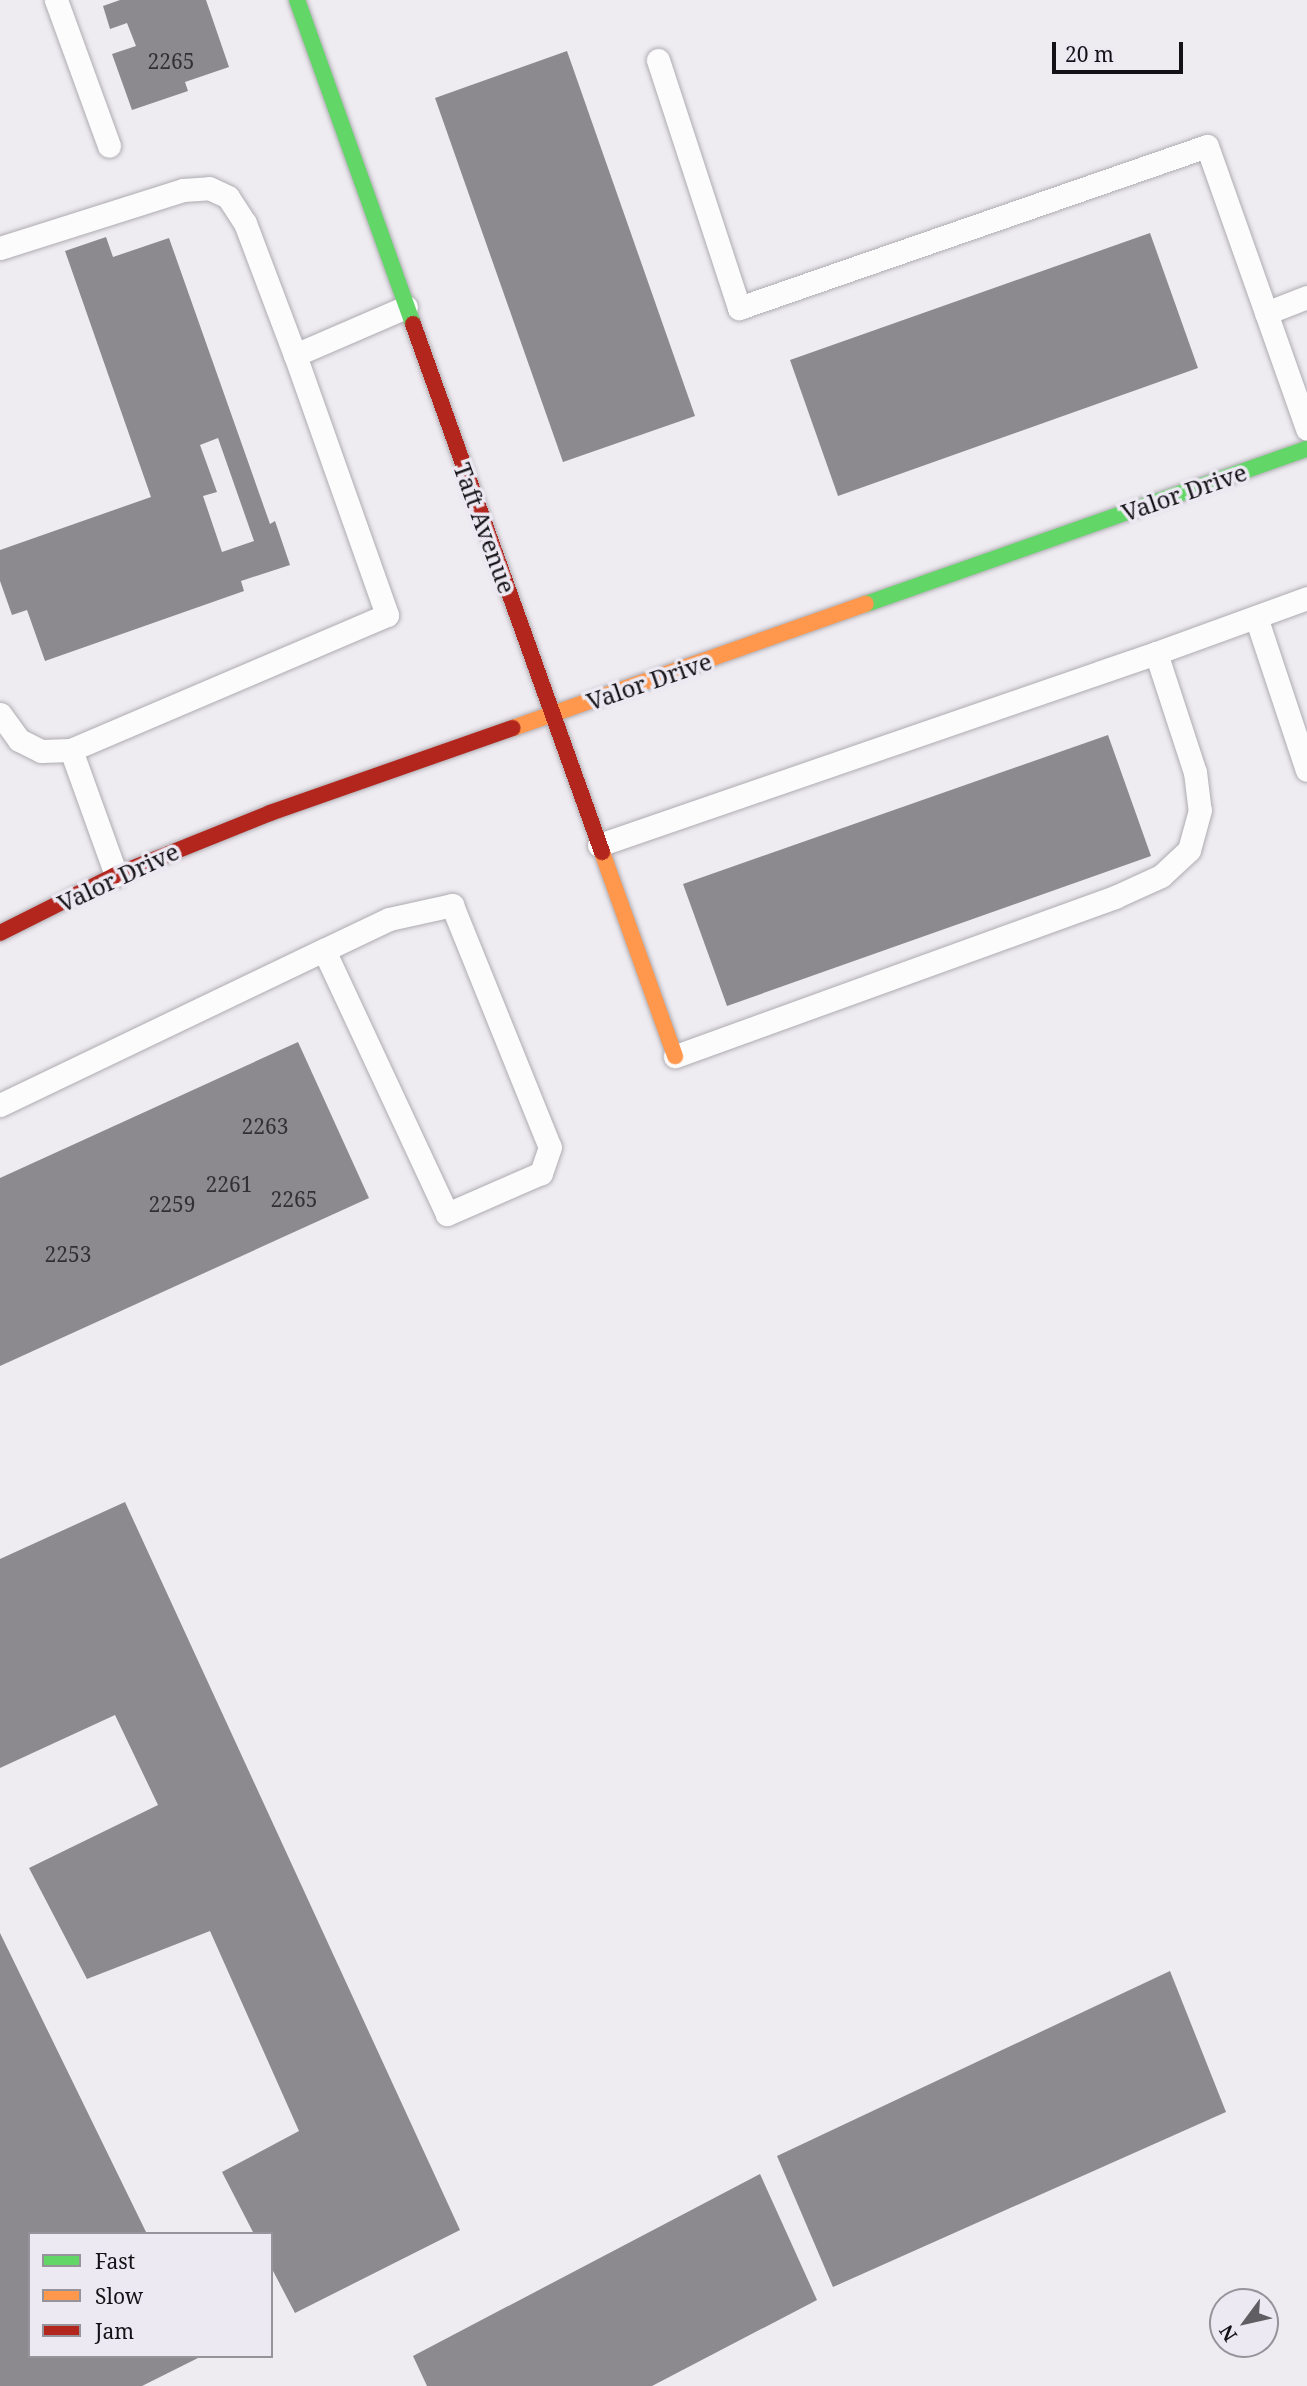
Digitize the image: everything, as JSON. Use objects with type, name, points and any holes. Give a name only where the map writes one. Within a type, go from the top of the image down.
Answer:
[{"type":"street","name":"Taft Avenue","points":[[297,0],[675,1056]]},
{"type":"street","name":"Valor Drive","points":[[0,933],[116,876],[270,813],[1307,449]]},
{"type":"lane","points":[[56,0],[109,146]]},
{"type":"lane","points":[[658,60],[739,308],[1207,145],[1307,429]]},
{"type":"lane","points":[[0,248],[183,190],[209,188],[228,197],[244,223],[295,355],[387,615],[71,750],[41,751],[19,740],[0,714]]},
{"type":"lane","points":[[1266,313],[1307,297]]},
{"type":"lane","points":[[295,355],[406,307]]},
{"type":"lane","points":[[599,845],[1156,653],[1307,598]]},
{"type":"lane","points":[[1256,617],[1307,770]]},
{"type":"lane","points":[[675,1056],[1115,897],[1161,876],[1189,850],[1200,810],[1195,772],[1156,653]]},
{"type":"lane","points":[[71,750],[116,876]]},
{"type":"lane","points":[[0,1105],[324,950],[389,919],[452,905],[550,1147],[541,1173],[447,1214],[324,950]]},
{"type":"building","points":[[120,0],[206,0],[229,67],[185,82],[188,91],[132,110],[112,54],[136,46],[127,23],[110,29],[103,6]]},
{"type":"building","points":[[567,51],[695,416],[563,462],[435,98]]},
{"type":"building","points":[[1150,233],[1198,368],[838,496],[790,360]]},
{"type":"building","points":[[106,237],[113,257],[169,238],[270,524],[275,521],[290,565],[241,581],[244,591],[45,661],[27,610],[12,615],[0,581],[0,550],[151,497],[65,251]],"holes":[[[218,438],[254,541],[222,552],[203,496],[217,492],[200,445]]]},
{"type":"building","points":[[1108,735],[1151,856],[727,1006],[683,884]]},
{"type":"building","points":[[298,1042],[369,1198],[0,1366],[0,1178]]},
{"type":"building","points":[[125,1502],[460,2230],[295,2313],[273,2271],[273,2232],[253,2232],[222,2172],[299,2131],[210,1931],[87,1979],[29,1868],[158,1805],[115,1715],[0,1768],[0,1559]]},
{"type":"building","points":[[0,1933],[146,2232],[28,2232],[28,2358],[198,2358],[142,2386],[0,2386]]},
{"type":"building","points":[[1170,1971],[1226,2112],[833,2287],[777,2156]]},
{"type":"building","points":[[760,2174],[817,2300],[652,2386],[427,2386],[413,2356]]},
{"type":"traffic: fast","points":[[297,0],[413,324]]},
{"type":"traffic: fast","points":[[866,604],[1307,449]]},
{"type":"traffic: slow","points":[[513,728],[866,604]]},
{"type":"traffic: slow","points":[[602,852],[675,1056]]},
{"type":"traffic: jam","points":[[413,324],[602,852]]},
{"type":"traffic: jam","points":[[0,933],[116,875],[270,813],[513,728]]}]
